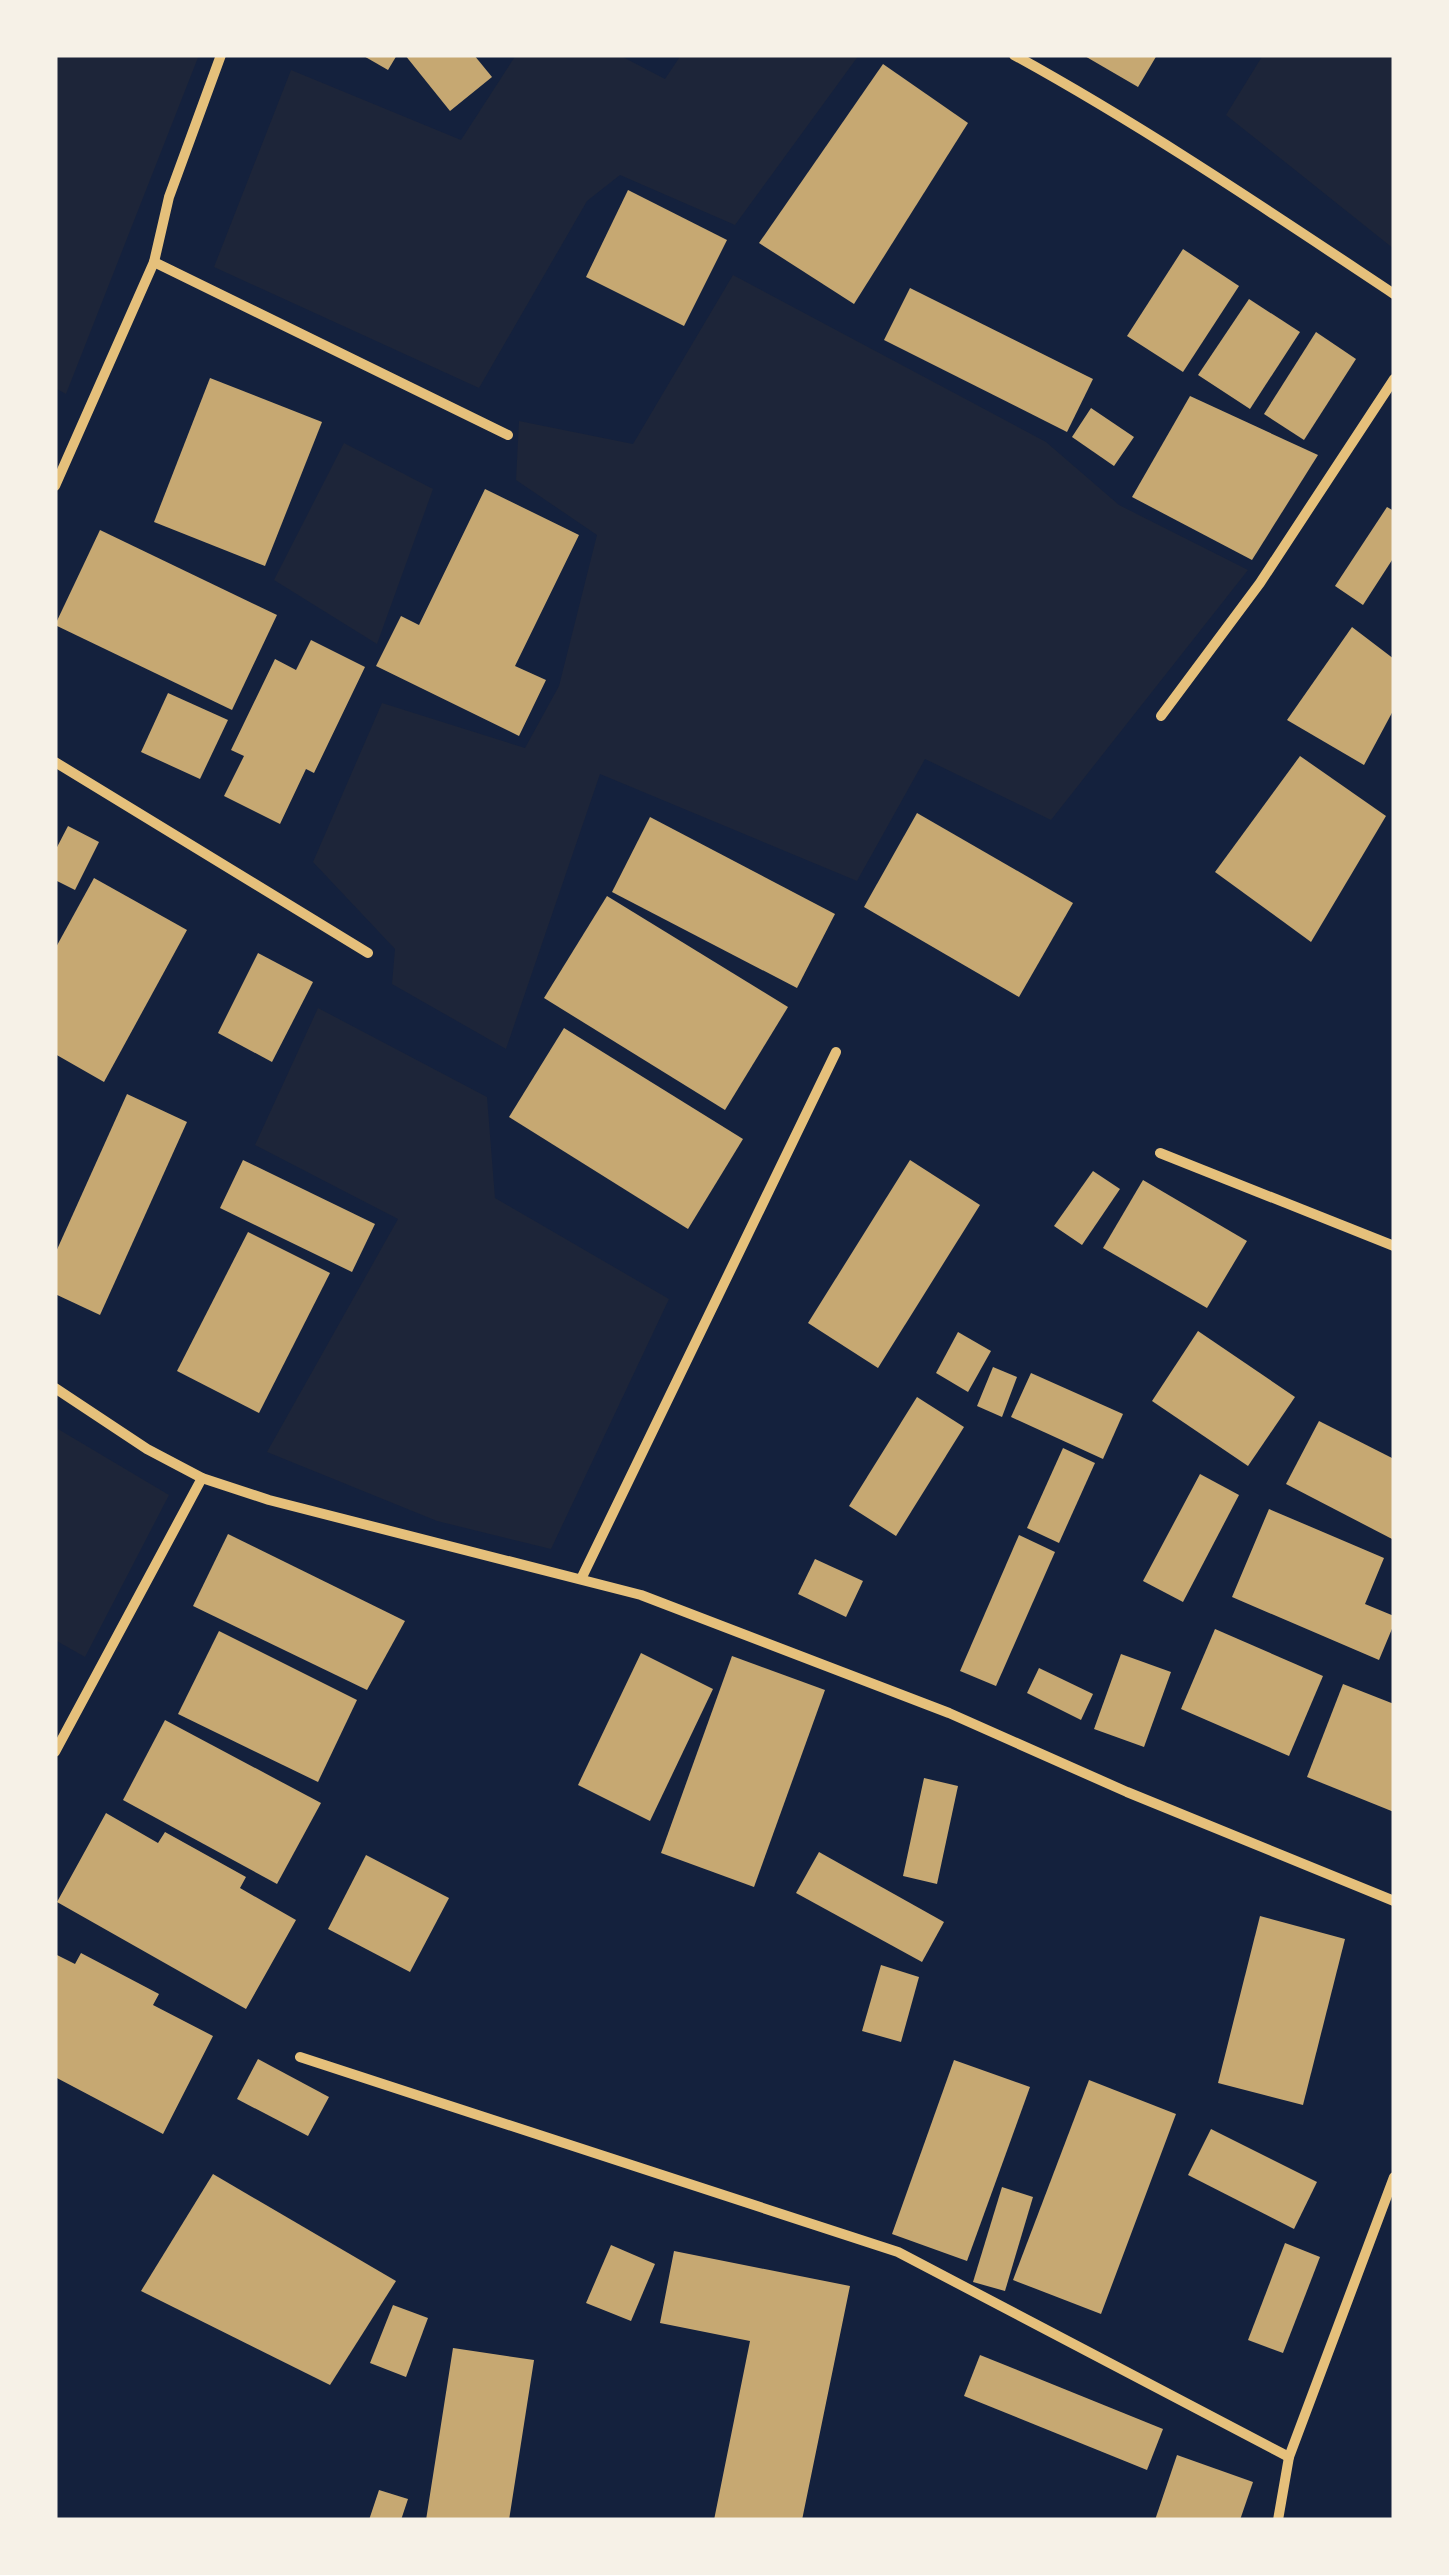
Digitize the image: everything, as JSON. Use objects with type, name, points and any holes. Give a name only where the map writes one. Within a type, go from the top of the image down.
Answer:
[{"type":"street","points":[[55,486],[154,262],[169,197],[221,55]]},
{"type":"street","points":[[1014,55],[1076,89],[1394,294]]},
{"type":"street","points":[[154,262],[508,435]]},
{"type":"street","points":[[1161,716],[1260,583],[1394,379]]},
{"type":"street","points":[[55,762],[368,953]]},
{"type":"street","points":[[582,1577],[836,1052]]},
{"type":"street","points":[[1160,1152],[1394,1246]]},
{"type":"street","points":[[55,1388],[147,1449],[202,1478],[269,1500],[582,1577],[684,1610],[918,1700],[1142,1798],[1394,1901]]},
{"type":"street","points":[[55,1752],[202,1478]]},
{"type":"street","points":[[300,2057],[898,2252],[1289,2457]]},
{"type":"street","points":[[1278,2520],[1289,2457],[1394,2178]]},
{"type":"shaded area","points":[[55,55],[199,55],[66,394],[55,388]]},
{"type":"shaded area","points":[[516,55],[619,55],[665,79],[681,55],[859,55],[735,225],[620,175],[587,201],[479,388],[214,267],[291,70],[461,140]]},
{"type":"shaded area","points":[[1263,55],[1394,55],[1394,249],[1226,115]]},
{"type":"shaded area","points":[[733,275],[1046,442],[1119,505],[1248,570],[1051,820],[925,759],[857,881],[600,774],[506,1049],[392,984],[395,949],[313,862],[382,703],[525,748],[559,686],[597,535],[516,480],[519,421],[633,444]]},
{"type":"shaded area","points":[[344,443],[433,489],[377,644],[274,580]]},
{"type":"shaded area","points":[[318,1008],[487,1097],[495,1198],[669,1299],[551,1549],[437,1521],[267,1452],[398,1219],[255,1145]]},
{"type":"shaded area","points":[[58,1429],[169,1495],[85,1657],[55,1640]]},
{"type":"building","points":[[362,55],[397,55],[388,70]]},
{"type":"building","points":[[405,55],[474,55],[492,77],[450,111]]},
{"type":"building","points":[[1083,55],[1157,55],[1138,87]]},
{"type":"building","points":[[883,64],[968,123],[854,304],[759,243]]},
{"type":"building","points":[[628,190],[727,240],[684,326],[586,277]]},
{"type":"building","points":[[1183,249],[1239,286],[1183,372],[1127,336]]},
{"type":"building","points":[[910,288],[1093,379],[1067,432],[884,340]]},
{"type":"building","points":[[1249,299],[1300,332],[1250,409],[1198,375]]},
{"type":"building","points":[[1316,332],[1356,359],[1304,440],[1264,414]]},
{"type":"building","points":[[210,378],[322,422],[265,566],[154,522]]},
{"type":"building","points":[[1190,396],[1318,455],[1252,560],[1132,497]]},
{"type":"building","points":[[1091,408],[1134,437],[1114,466],[1072,437]]},
{"type":"building","points":[[485,489],[579,535],[515,666],[546,680],[519,736],[376,666],[401,616],[419,625]]},
{"type":"building","points":[[1387,507],[1394,511],[1394,557],[1363,605],[1335,586]]},
{"type":"building","points":[[100,530],[277,615],[232,710],[55,625]]},
{"type":"building","points":[[1352,627],[1394,659],[1394,709],[1364,765],[1287,720]]},
{"type":"building","points":[[311,640],[365,667],[314,773],[306,769],[280,824],[224,796],[244,756],[231,750],[275,659],[296,670]]},
{"type":"building","points":[[168,693],[228,720],[200,779],[141,752]]},
{"type":"building","points":[[1300,756],[1386,816],[1311,942],[1215,872]]},
{"type":"building","points":[[917,813],[1073,903],[1019,997],[864,907]]},
{"type":"building","points":[[650,817],[835,914],[797,988],[612,892]]},
{"type":"building","points":[[68,826],[99,842],[75,890],[55,880],[55,851]]},
{"type":"building","points":[[94,878],[187,930],[104,1082],[55,1054],[55,949]]},
{"type":"building","points":[[607,896],[788,1007],[725,1110],[544,998]]},
{"type":"building","points":[[258,953],[313,982],[272,1062],[218,1033]]},
{"type":"building","points":[[564,1028],[743,1139],[688,1229],[509,1117]]},
{"type":"building","points":[[127,1094],[187,1122],[100,1315],[55,1294],[55,1254]]},
{"type":"building","points":[[243,1160],[375,1224],[352,1272],[220,1208]]},
{"type":"building","points":[[910,1160],[980,1205],[878,1368],[808,1323]]},
{"type":"building","points":[[1093,1171],[1120,1189],[1082,1245],[1054,1226]]},
{"type":"building","points":[[1143,1180],[1247,1241],[1207,1308],[1103,1248]]},
{"type":"building","points":[[248,1232],[330,1273],[259,1413],[177,1371]]},
{"type":"building","points":[[1198,1331],[1295,1397],[1248,1466],[1152,1401]]},
{"type":"building","points":[[958,1332],[991,1351],[968,1392],[936,1373]]},
{"type":"building","points":[[993,1367],[1017,1377],[1002,1417],[977,1406]]},
{"type":"building","points":[[1031,1373],[1123,1414],[1103,1459],[1011,1417]]},
{"type":"building","points":[[917,1397],[964,1427],[896,1536],[849,1506]]},
{"type":"building","points":[[1319,1421],[1394,1459],[1394,1540],[1286,1484]]},
{"type":"building","points":[[1063,1448],[1095,1463],[1059,1543],[1027,1528]]},
{"type":"building","points":[[1200,1474],[1239,1495],[1183,1602],[1143,1581]]},
{"type":"building","points":[[1269,1509],[1384,1558],[1365,1604],[1394,1616],[1379,1660],[1232,1597]]},
{"type":"building","points":[[228,1534],[405,1621],[367,1690],[193,1606]]},
{"type":"building","points":[[1019,1535],[1055,1552],[996,1686],[960,1671]]},
{"type":"building","points":[[815,1559],[863,1581],[846,1617],[798,1594]]},
{"type":"building","points":[[1215,1629],[1323,1676],[1289,1756],[1181,1709]]},
{"type":"building","points":[[219,1631],[357,1700],[318,1782],[178,1714]]},
{"type":"building","points":[[641,1653],[713,1689],[650,1821],[578,1785]]},
{"type":"building","points":[[1121,1654],[1171,1672],[1144,1747],[1094,1729]]},
{"type":"building","points":[[732,1656],[825,1690],[754,1887],[661,1853]]},
{"type":"building","points":[[1039,1668],[1093,1694],[1081,1720],[1027,1693]]},
{"type":"building","points":[[1343,1684],[1394,1704],[1394,1812],[1307,1777]]},
{"type":"building","points":[[165,1720],[321,1803],[277,1884],[123,1800]]},
{"type":"building","points":[[924,1778],[958,1786],[937,1884],[903,1876]]},
{"type":"building","points":[[106,1813],[158,1843],[165,1832],[246,1877],[240,1888],[296,1920],[246,2009],[57,1902]]},
{"type":"building","points":[[819,1852],[944,1922],[922,1962],[796,1893]]},
{"type":"building","points":[[366,1855],[449,1898],[410,1972],[328,1929]]},
{"type":"building","points":[[1260,1916],[1345,1939],[1303,2105],[1218,2083]]},
{"type":"building","points":[[81,1953],[159,1994],[153,2005],[213,2036],[163,2134],[55,2077],[55,1954],[75,1964]]},
{"type":"building","points":[[881,1965],[919,1977],[901,2042],[862,2031]]},
{"type":"building","points":[[258,2059],[329,2097],[308,2136],[237,2099]]},
{"type":"building","points":[[954,2060],[1030,2087],[967,2261],[892,2234]]},
{"type":"building","points":[[1089,2080],[1176,2114],[1101,2314],[1013,2280]]},
{"type":"building","points":[[1211,2129],[1317,2182],[1294,2229],[1188,2175]]},
{"type":"building","points":[[213,2174],[396,2281],[330,2385],[141,2291]]},
{"type":"building","points":[[1002,2187],[1033,2197],[1005,2291],[973,2282]]},
{"type":"building","points":[[1285,2243],[1320,2257],[1283,2353],[1248,2340]]},
{"type":"building","points":[[611,2245],[655,2264],[631,2321],[586,2303]]},
{"type":"building","points":[[674,2251],[850,2286],[802,2520],[714,2520],[750,2341],[660,2323]]},
{"type":"building","points":[[393,2305],[428,2318],[406,2377],[370,2363]]},
{"type":"building","points":[[453,2348],[534,2360],[509,2520],[426,2520]]},
{"type":"building","points":[[980,2355],[1163,2429],[1147,2470],[964,2396]]},
{"type":"building","points":[[1177,2455],[1253,2482],[1240,2520],[1155,2520]]},
{"type":"building","points":[[379,2490],[408,2499],[401,2520],[369,2520]]}]
